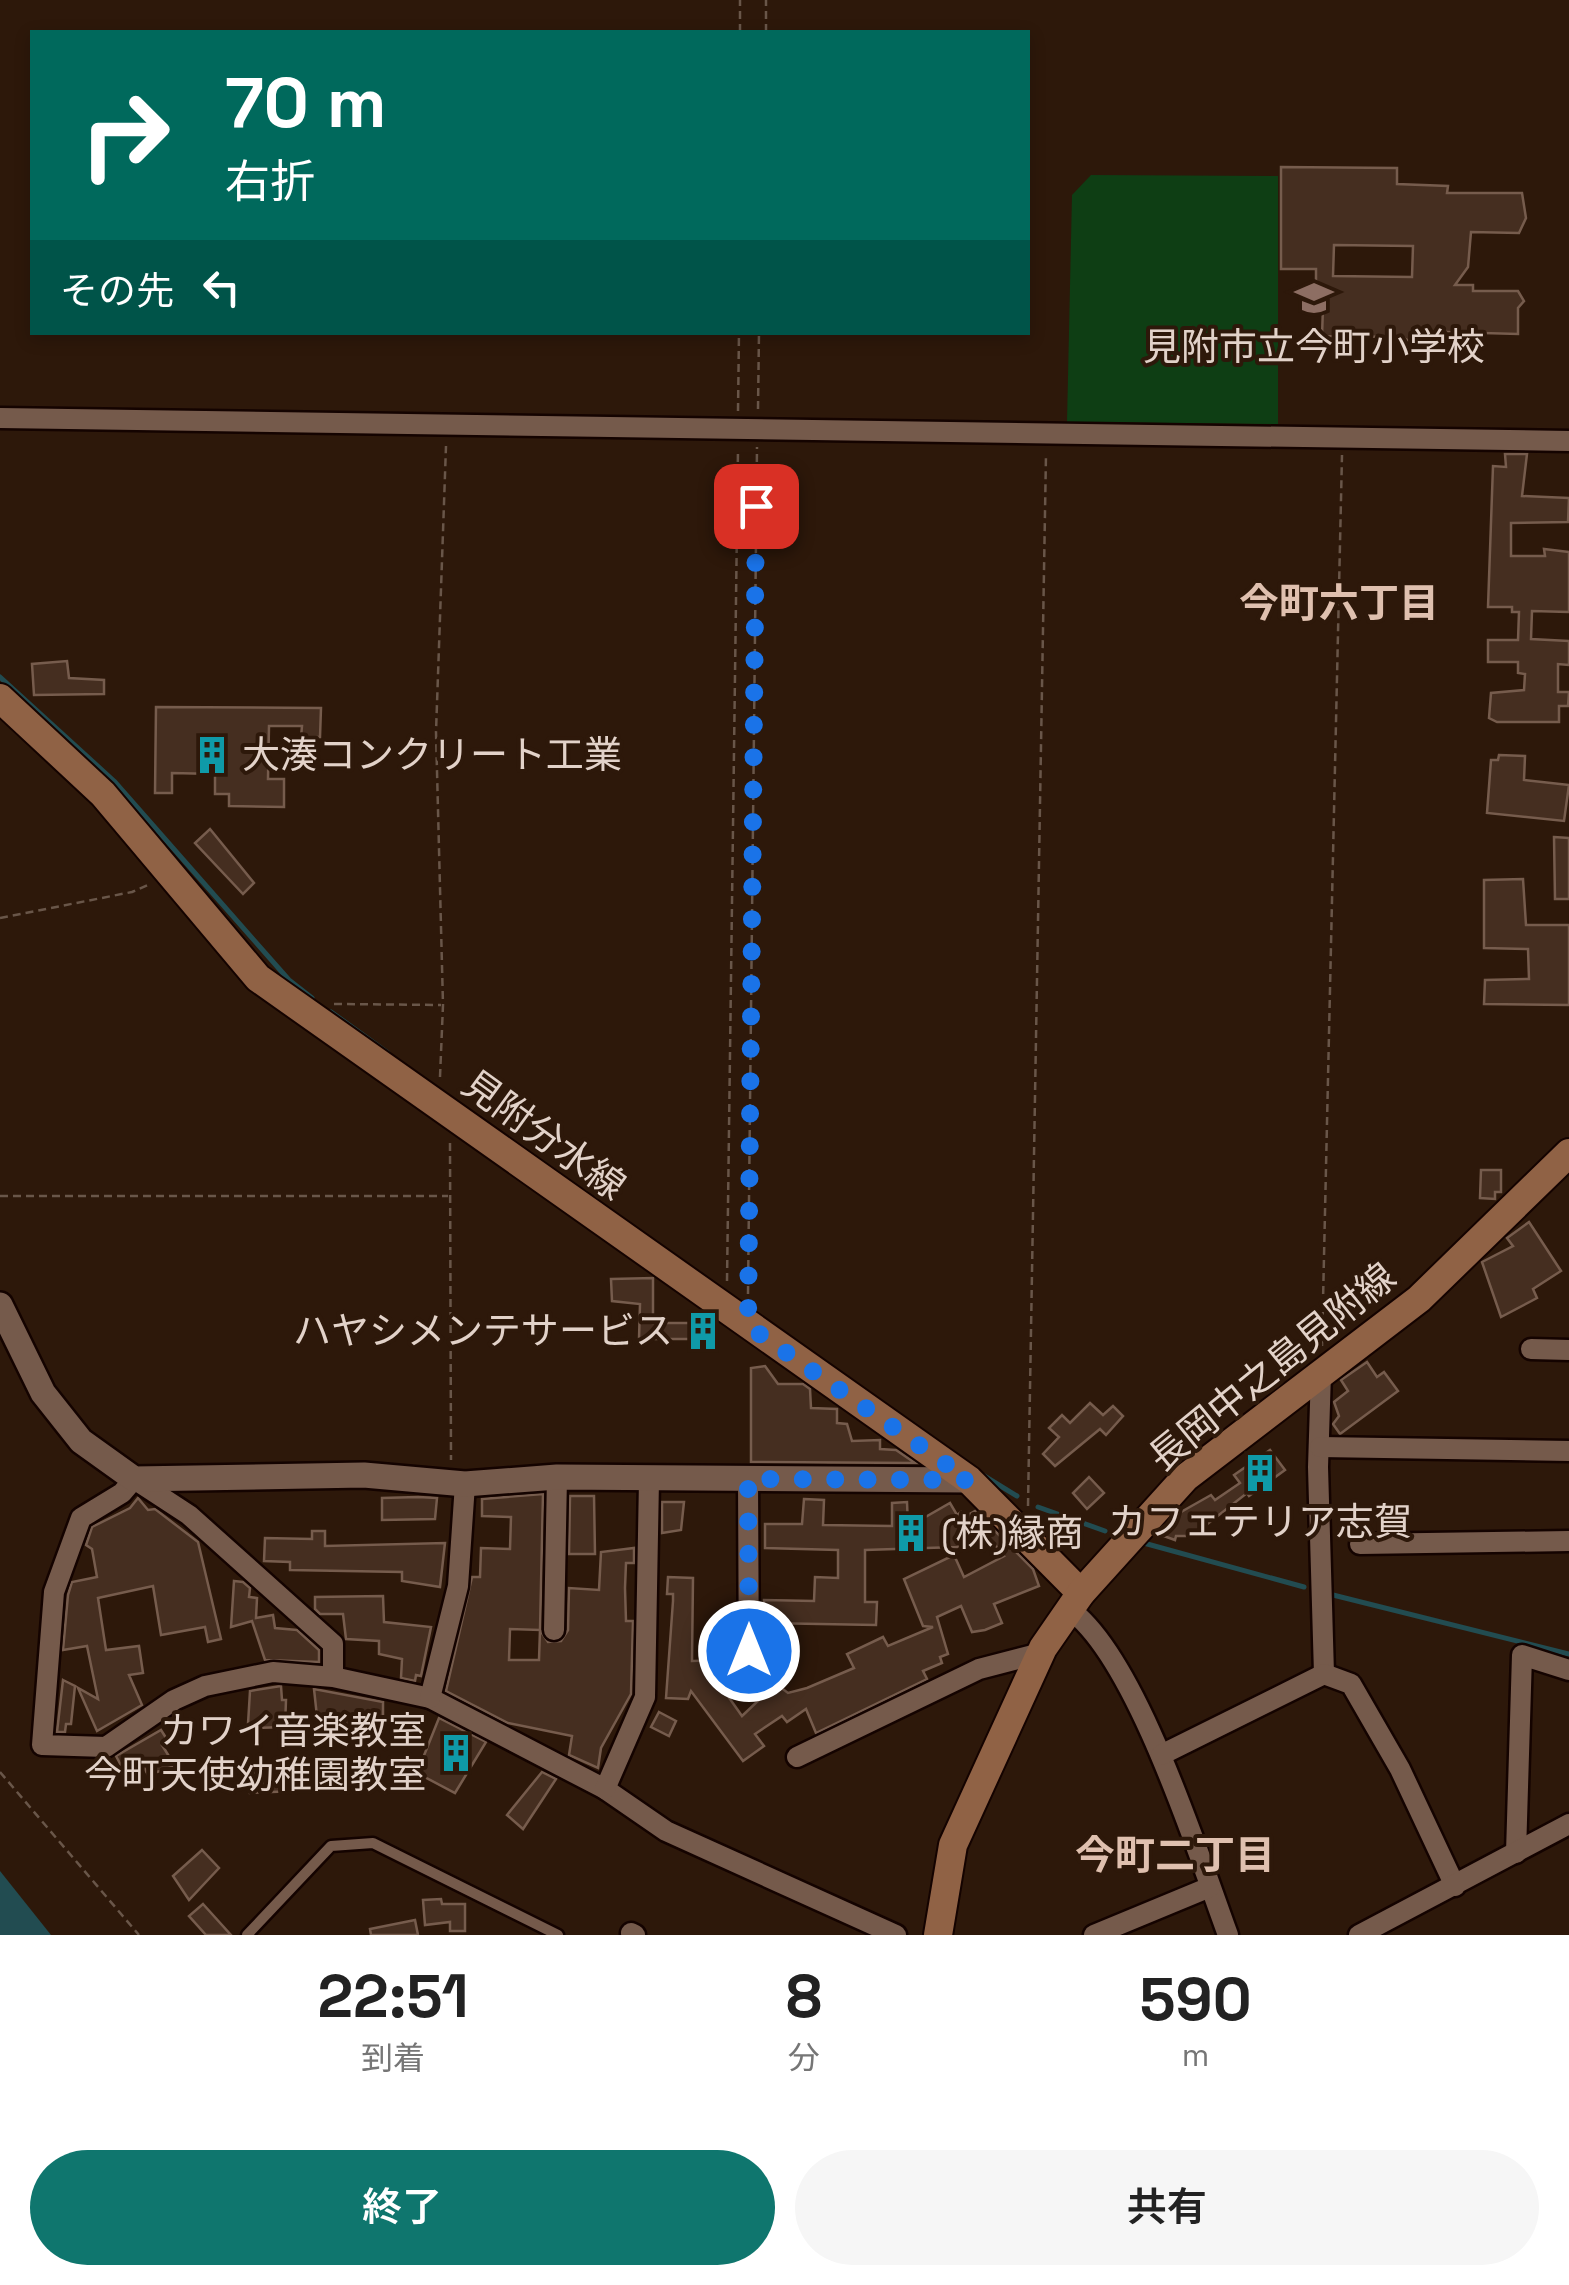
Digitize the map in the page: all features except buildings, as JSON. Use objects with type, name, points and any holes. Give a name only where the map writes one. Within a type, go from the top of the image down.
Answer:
[{"type":"main road","name":"見附分水線","points":[[0,698],[104,794],[258,978],[969,1480],[1022,1535],[1075,1600]]},
{"type":"main road","name":"長岡中之島見附線","points":[[938,1935],[953,1845],[1041,1653],[1075,1600],[1186,1478],[1419,1299],[1569,1153]]},
{"type":"street","points":[[0,418],[1569,440]]},
{"type":"street","points":[[0,1306],[43,1392],[80,1441],[189,1516],[333,1644],[332,1677]]},
{"type":"street","points":[[1531,1350],[1569,1350]]},
{"type":"street","points":[[1321,1373],[1324,1674]]},
{"type":"street","points":[[1320,1447],[1569,1451]]},
{"type":"street","points":[[896,1935],[666,1831],[604,1789],[430,1698],[332,1677],[274,1672],[205,1686],[174,1700],[106,1747],[42,1744],[54,1592],[81,1518],[122,1493],[134,1480],[364,1475],[458,1483],[557,1478],[969,1480]]},
{"type":"street","points":[[554,1630],[557,1478]]},
{"type":"street","points":[[748,1479],[749,1686]]},
{"type":"street","points":[[604,1789],[645,1697],[649,1480]]},
{"type":"street","points":[[430,1698],[458,1586],[458,1483]]},
{"type":"street","points":[[1360,1544],[1569,1542]]},
{"type":"street","points":[[1075,1600],[1161,1755],[1228,1935]]},
{"type":"street","points":[[798,1757],[978,1670],[1041,1653]]},
{"type":"street","points":[[1516,1853],[1522,1655],[1569,1670]]},
{"type":"street","points":[[1161,1755],[1324,1674],[1351,1684],[1400,1769],[1455,1886]]},
{"type":"street","points":[[1359,1935],[1569,1824]]},
{"type":"street","points":[[1094,1935],[1210,1886]]},
{"type":"lane","points":[[247,1935],[330,1846],[373,1843],[558,1935]]},
{"type":"path","points":[[740,0],[740,30]]},
{"type":"path","points":[[766,0],[766,30]]},
{"type":"path","points":[[737,1318],[748,428],[739,335]]},
{"type":"path","points":[[737,1318],[748,428],[759,335]]},
{"type":"path","points":[[446,424],[436,732],[442,1005],[451,1134],[448,1196],[458,1483]]},
{"type":"path","points":[[1022,1535],[1032,1454],[1046,433]]},
{"type":"path","points":[[1321,1373],[1343,439]]},
{"type":"path","points":[[0,918],[132,892],[174,873]]},
{"type":"path","points":[[314,1018],[317,1008],[336,1004],[442,1005]]},
{"type":"path","points":[[0,1196],[448,1196]]},
{"type":"path","points":[[0,1772],[139,1935]]},
{"type":"green space","points":[[1091,175],[1278,176],[1278,424],[1067,422],[1072,195]]},
{"type":"water","points":[[0,1871],[51,1935],[0,1935]]},
{"type":"waterway","points":[[0,677],[114,781],[289,980],[312,998]]},
{"type":"waterway","points":[[331,1012],[388,1053]]},
{"type":"waterway","points":[[981,1474],[1017,1496]]},
{"type":"waterway","points":[[1038,1507],[1105,1531]]},
{"type":"waterway","points":[[1140,1542],[1304,1587]]},
{"type":"waterway","points":[[1329,1594],[1569,1654]]},
{"type":"place","name":"見附市立今町小学校","points":[[1314,298]]},
{"type":"place","name":"大湊コンクリート工業","points":[[212,755]]},
{"type":"place","name":"ハヤシメンテサービス","points":[[703,1331]]},
{"type":"place","name":"カフェテリア志賀","points":[[1260,1473]]},
{"type":"place","name":"(株)縁商","points":[[911,1533]]},
{"type":"place","name":"カワイ音楽教室 今町天使幼稚園教室","points":[[456,1753]]},
{"type":"district","name":"今町六丁目","points":[[1339,603]]},
{"type":"district","name":"今町二丁目","points":[[1175,1855]]},
{"type":"route","points":[[749,1651],[748,1479],[969,1480],[748,1326],[756,506]]}]
